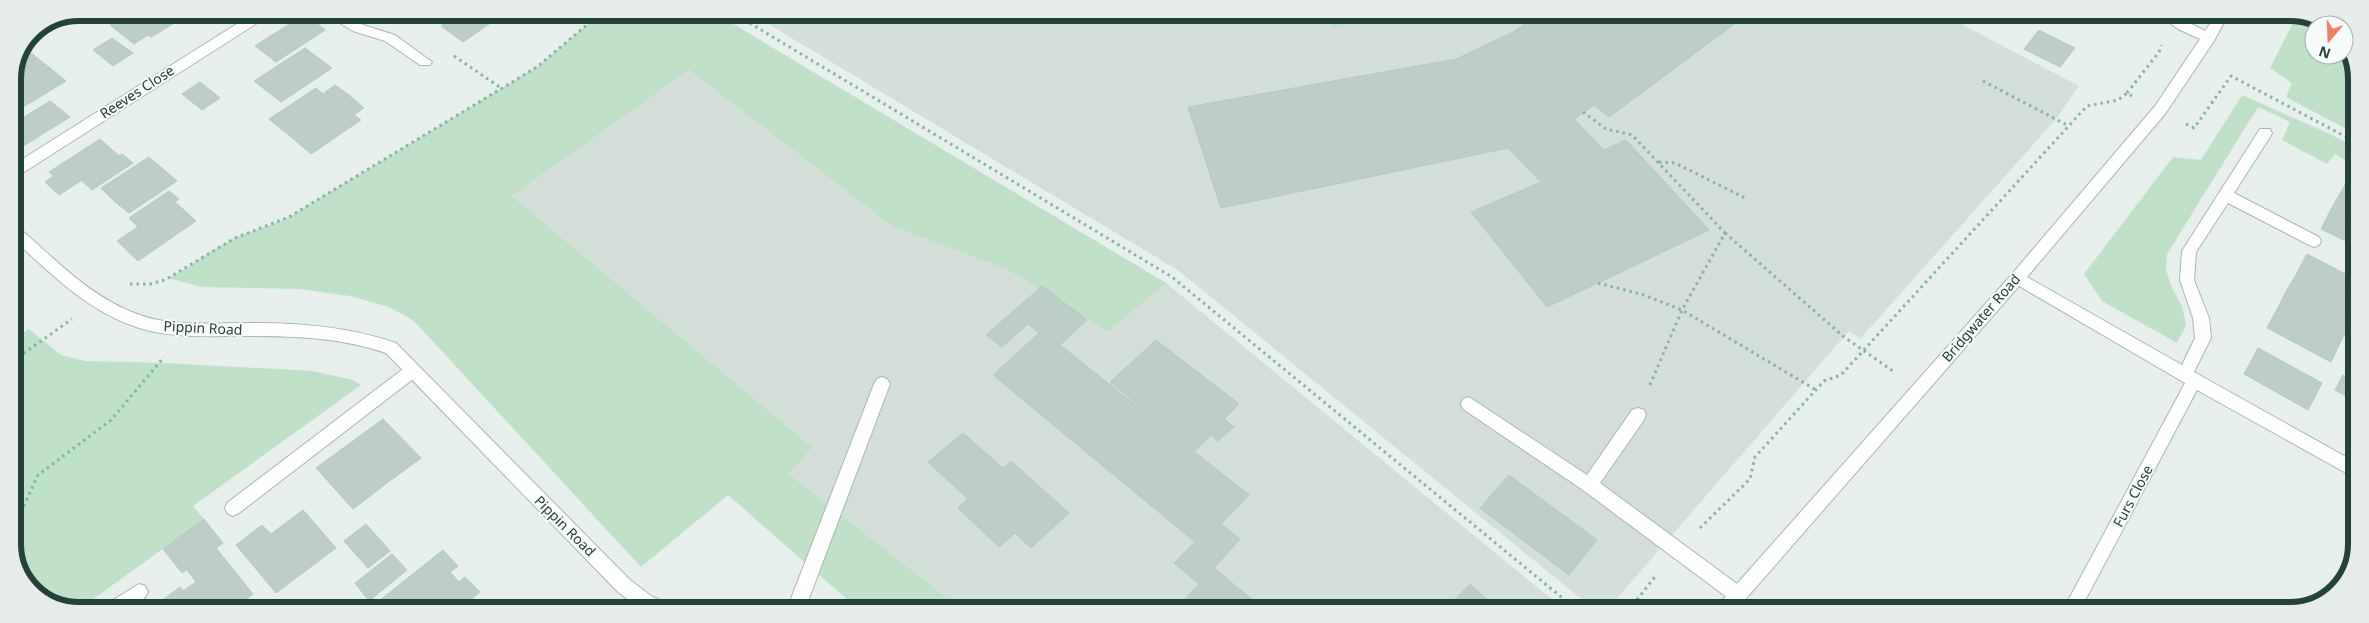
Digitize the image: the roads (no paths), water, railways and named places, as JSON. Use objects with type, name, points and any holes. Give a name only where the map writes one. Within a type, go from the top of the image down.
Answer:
[{"type":"street","name":"Reeves Close","points":[[21,166],[250,21]]},
{"type":"street","points":[[346,21],[358,28],[390,38],[425,62]]},
{"type":"street","points":[[2176,21],[2209,38]]},
{"type":"street","name":"Bridgwater Road","points":[[1731,602],[2017,278],[2160,110],[2219,21]]},
{"type":"street","name":"Furs Close","points":[[2075,602],[2189,378],[2203,338],[2201,318],[2187,280],[2186,264],[2189,251],[2265,133]]},
{"type":"street","points":[[2225,195],[2314,242]]},
{"type":"street","name":"Pippin Road","points":[[21,239],[96,302],[133,320],[166,328],[321,333],[369,339],[391,348],[412,372],[624,586],[645,602]]},
{"type":"street","points":[[2017,278],[2189,378],[2348,467]]},
{"type":"street","points":[[233,508],[412,372]]},
{"type":"street","points":[[799,602],[882,384]]},
{"type":"street","points":[[1469,404],[1588,485],[1738,595]]},
{"type":"street","points":[[1588,485],[1638,415]]},
{"type":"street","points":[[125,602],[139,592]]}]
